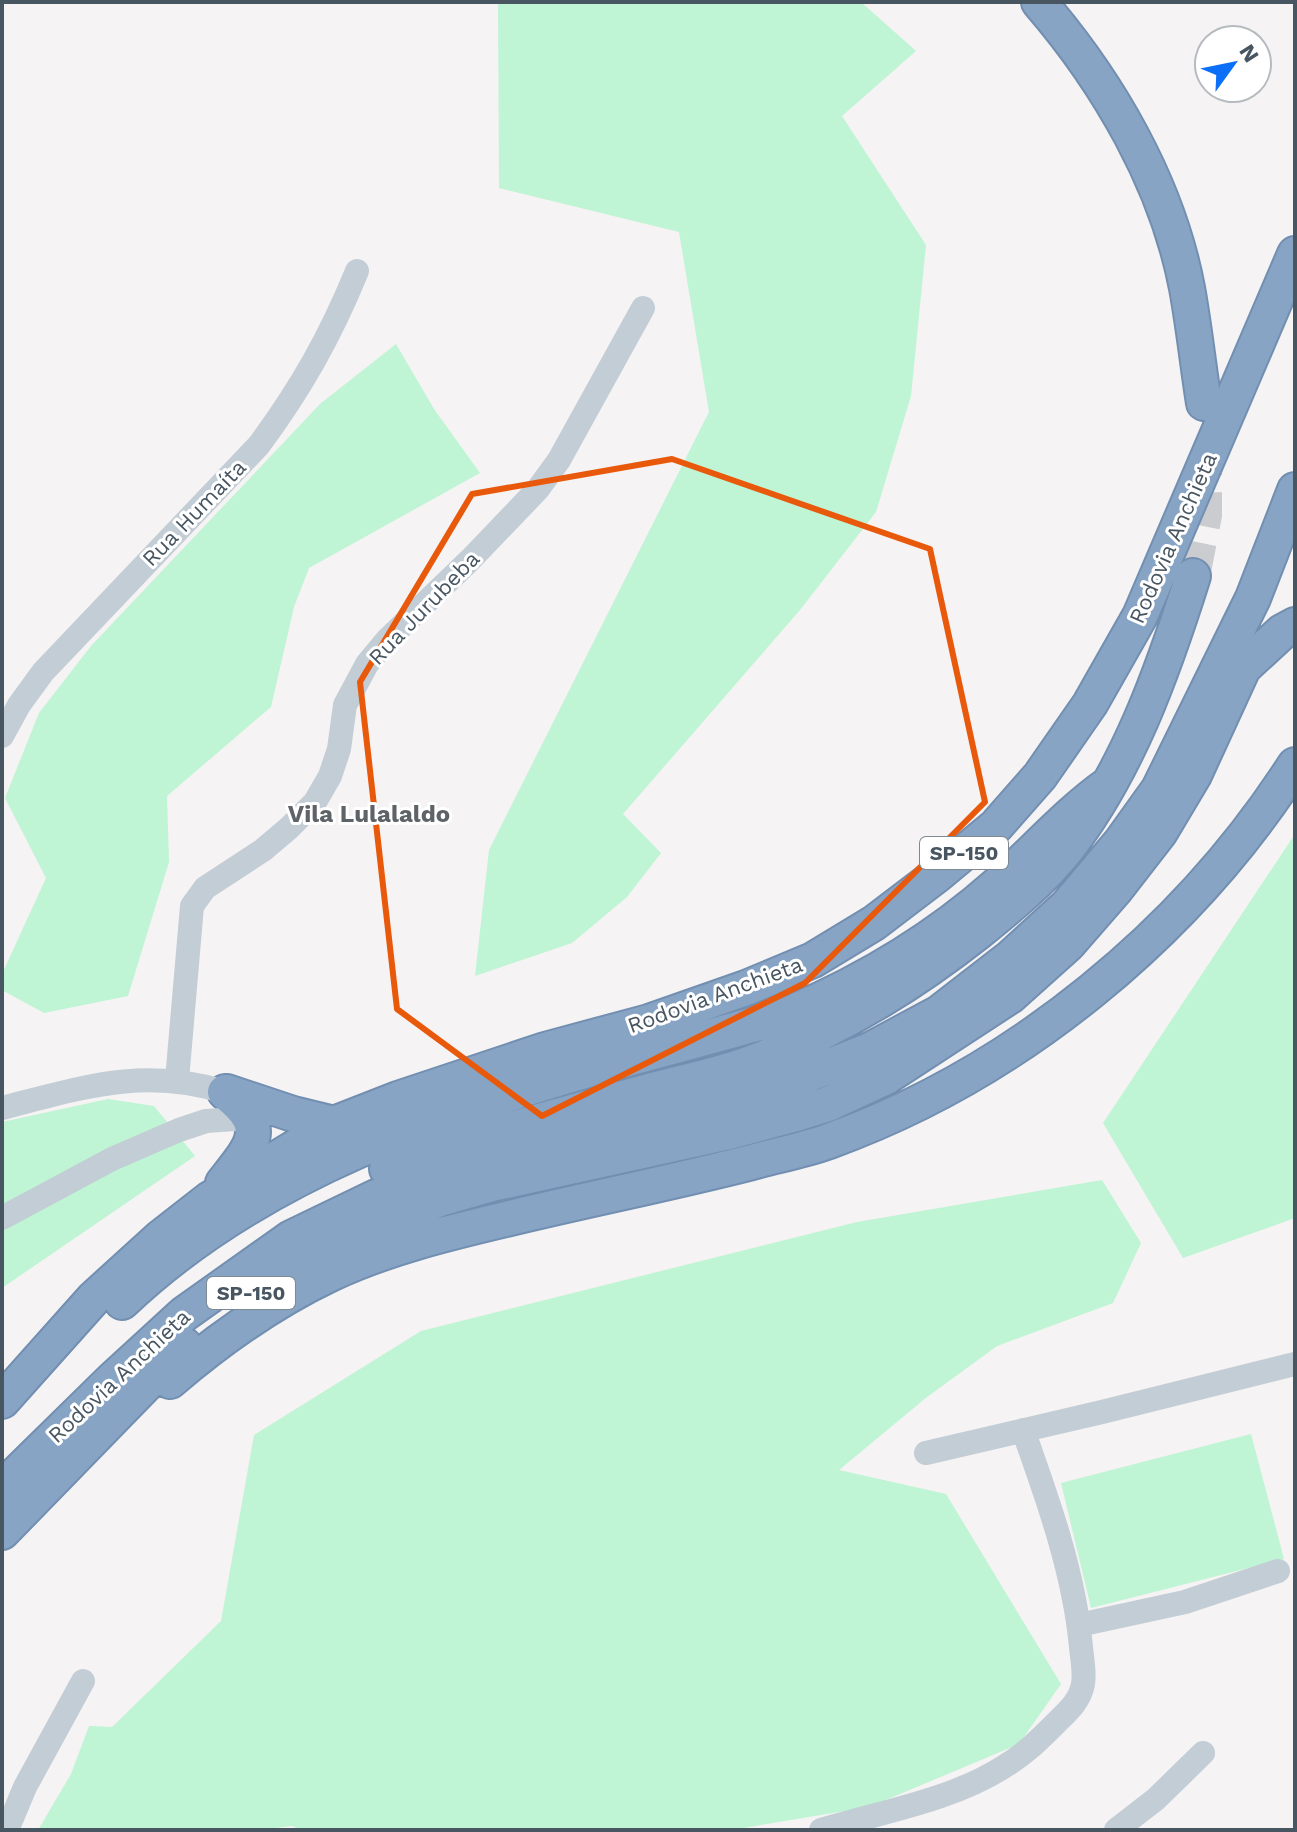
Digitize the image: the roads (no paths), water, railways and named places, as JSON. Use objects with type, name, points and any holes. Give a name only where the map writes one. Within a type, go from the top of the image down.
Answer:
[{"type":"highway","points":[[1039,2],[1063,30],[1123,120],[1161,198],[1186,286],[1204,403]]},
{"type":"highway","name":"Rodovia Anchieta","points":[[2,1401],[94,1298],[160,1238],[210,1199],[334,1124],[530,1055],[691,1007],[813,960],[874,923],[996,826],[1040,776],[1090,704],[1140,616],[1295,254]]},
{"type":"highway","name":"Rodovia Anchieta","points":[[2,1488],[184,1314],[291,1238],[376,1197],[488,1159],[544,1143],[759,1094],[870,1050],[939,1013],[1010,958],[1067,906],[1121,842],[1159,789],[1253,598],[1295,490]]},
{"type":"highway","name":"Rodovia Anchieta","points":[[2,1532],[163,1364],[201,1329],[282,1273],[345,1240],[440,1199],[492,1184],[725,1133],[828,1104],[886,1077],[1010,996],[1068,944],[1160,832],[1194,775],[1295,546]]},
{"type":"highway","points":[[291,1238],[322,1202],[369,1176],[512,1128],[757,1062],[877,1004],[940,961],[1037,882],[1066,849],[1109,784],[1152,695],[1193,576]]},
{"type":"highway","points":[[1244,667],[1282,632],[1295,625]]},
{"type":"highway","points":[[96,1436],[140,1408],[191,1364],[252,1319],[330,1274],[433,1236],[668,1183],[827,1142],[966,1079],[1102,984],[1194,895],[1270,804],[1295,765]]},
{"type":"highway","points":[[2,1421],[137,1288],[208,1233],[295,1179],[383,1138],[535,1086],[789,1014],[878,972],[952,923],[1071,814],[1109,784]]},
{"type":"highway","points":[[225,1092],[334,1124]]},
{"type":"highway","points":[[210,1199],[249,1150],[253,1129],[243,1106],[225,1092]]},
{"type":"street","name":"Rua Humaíta","points":[[2,736],[19,705],[43,672],[259,445],[318,358],[357,271]]},
{"type":"street","name":"Rua Jurubeba","points":[[177,1080],[192,906],[205,888],[263,850],[315,802],[330,776],[339,749],[345,705],[367,664],[387,640],[538,489],[559,460],[643,308]]},
{"type":"street","points":[[2,1108],[117,1080],[177,1080],[225,1092]]},
{"type":"street","points":[[2,1218],[112,1159],[206,1121],[250,1118]]},
{"type":"street","points":[[926,1453],[1295,1364]]},
{"type":"street","points":[[821,1830],[971,1785],[1006,1766],[1033,1746],[1073,1707],[1080,1696],[1084,1681],[1079,1625],[1056,1526],[1023,1430]]},
{"type":"street","points":[[1079,1625],[1185,1602],[1278,1571]]},
{"type":"street","points":[[7,1830],[25,1787],[83,1681]]},
{"type":"street","points":[[1116,1830],[1156,1799],[1203,1753]]},
{"type":"tunnel","points":[[1193,576],[1205,515],[1205,460]]},
{"type":"district","name":"Vila Lulalaldo","points":[[369,814]]}]
